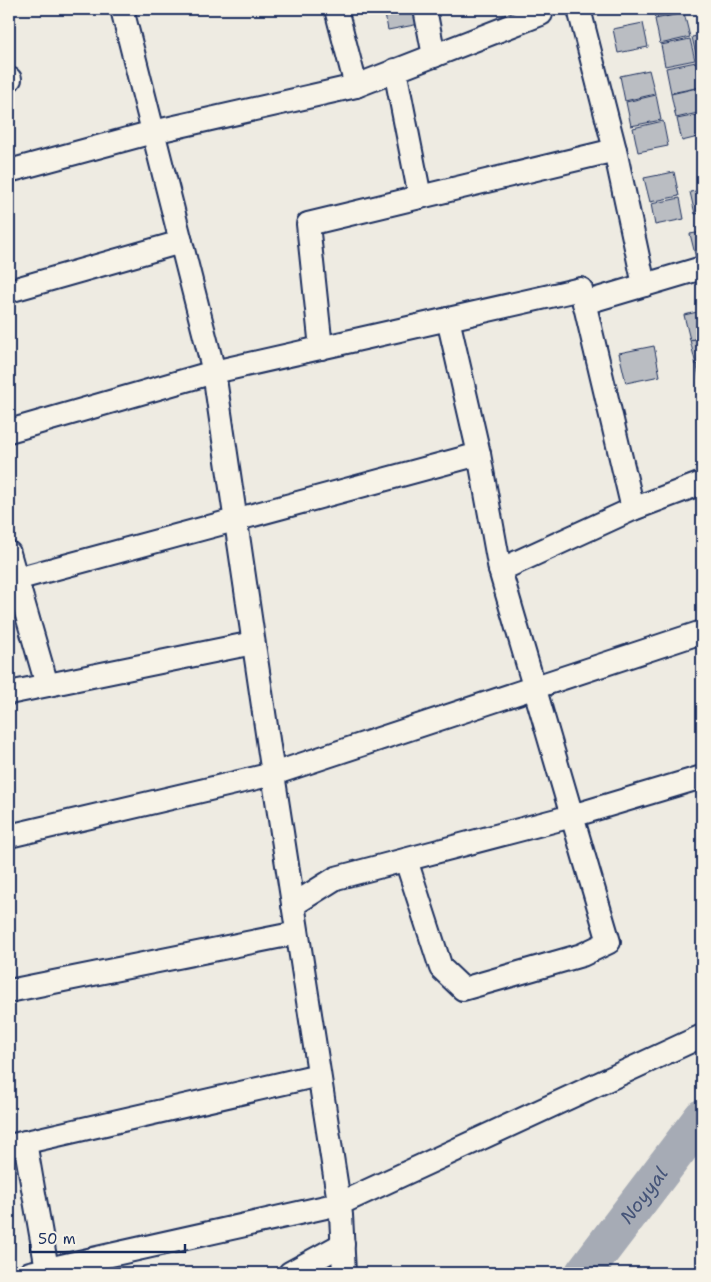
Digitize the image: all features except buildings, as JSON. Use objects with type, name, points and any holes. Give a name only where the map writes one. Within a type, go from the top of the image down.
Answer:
[{"type":"street","points":[[122,9],[214,372],[253,643],[339,1204],[344,1273]]},
{"type":"street","points":[[336,9],[356,86]]},
{"type":"street","points":[[425,9],[434,56]]},
{"type":"street","points":[[579,9],[615,150],[644,285]]},
{"type":"street","points":[[9,171],[153,132],[356,86],[546,10]]},
{"type":"street","points":[[395,70],[420,197]]},
{"type":"street","points":[[321,348],[308,224],[615,150]]},
{"type":"street","points":[[9,291],[181,242]]},
{"type":"street","points":[[584,304],[702,268]]},
{"type":"street","points":[[9,431],[214,372],[581,289],[633,510]]},
{"type":"street","points":[[406,860],[441,968],[463,989],[582,955],[609,942],[500,570],[479,454],[448,319]]},
{"type":"street","points":[[13,580],[479,454]]},
{"type":"street","points":[[500,570],[633,510],[702,483]]},
{"type":"street","points":[[9,553],[13,580],[48,685]]},
{"type":"street","points":[[9,836],[273,774],[702,632]]},
{"type":"street","points":[[9,693],[253,643]]},
{"type":"street","points":[[293,905],[336,878],[572,816],[702,777]]},
{"type":"street","points":[[9,991],[297,934]]},
{"type":"street","points":[[319,1075],[17,1144],[39,1271],[89,1267],[339,1204],[702,1036]]},
{"type":"street","points":[[290,1273],[343,1244]]},
{"type":"waterway","name":"Noyyal","points":[[584,1273],[702,1118]]}]
